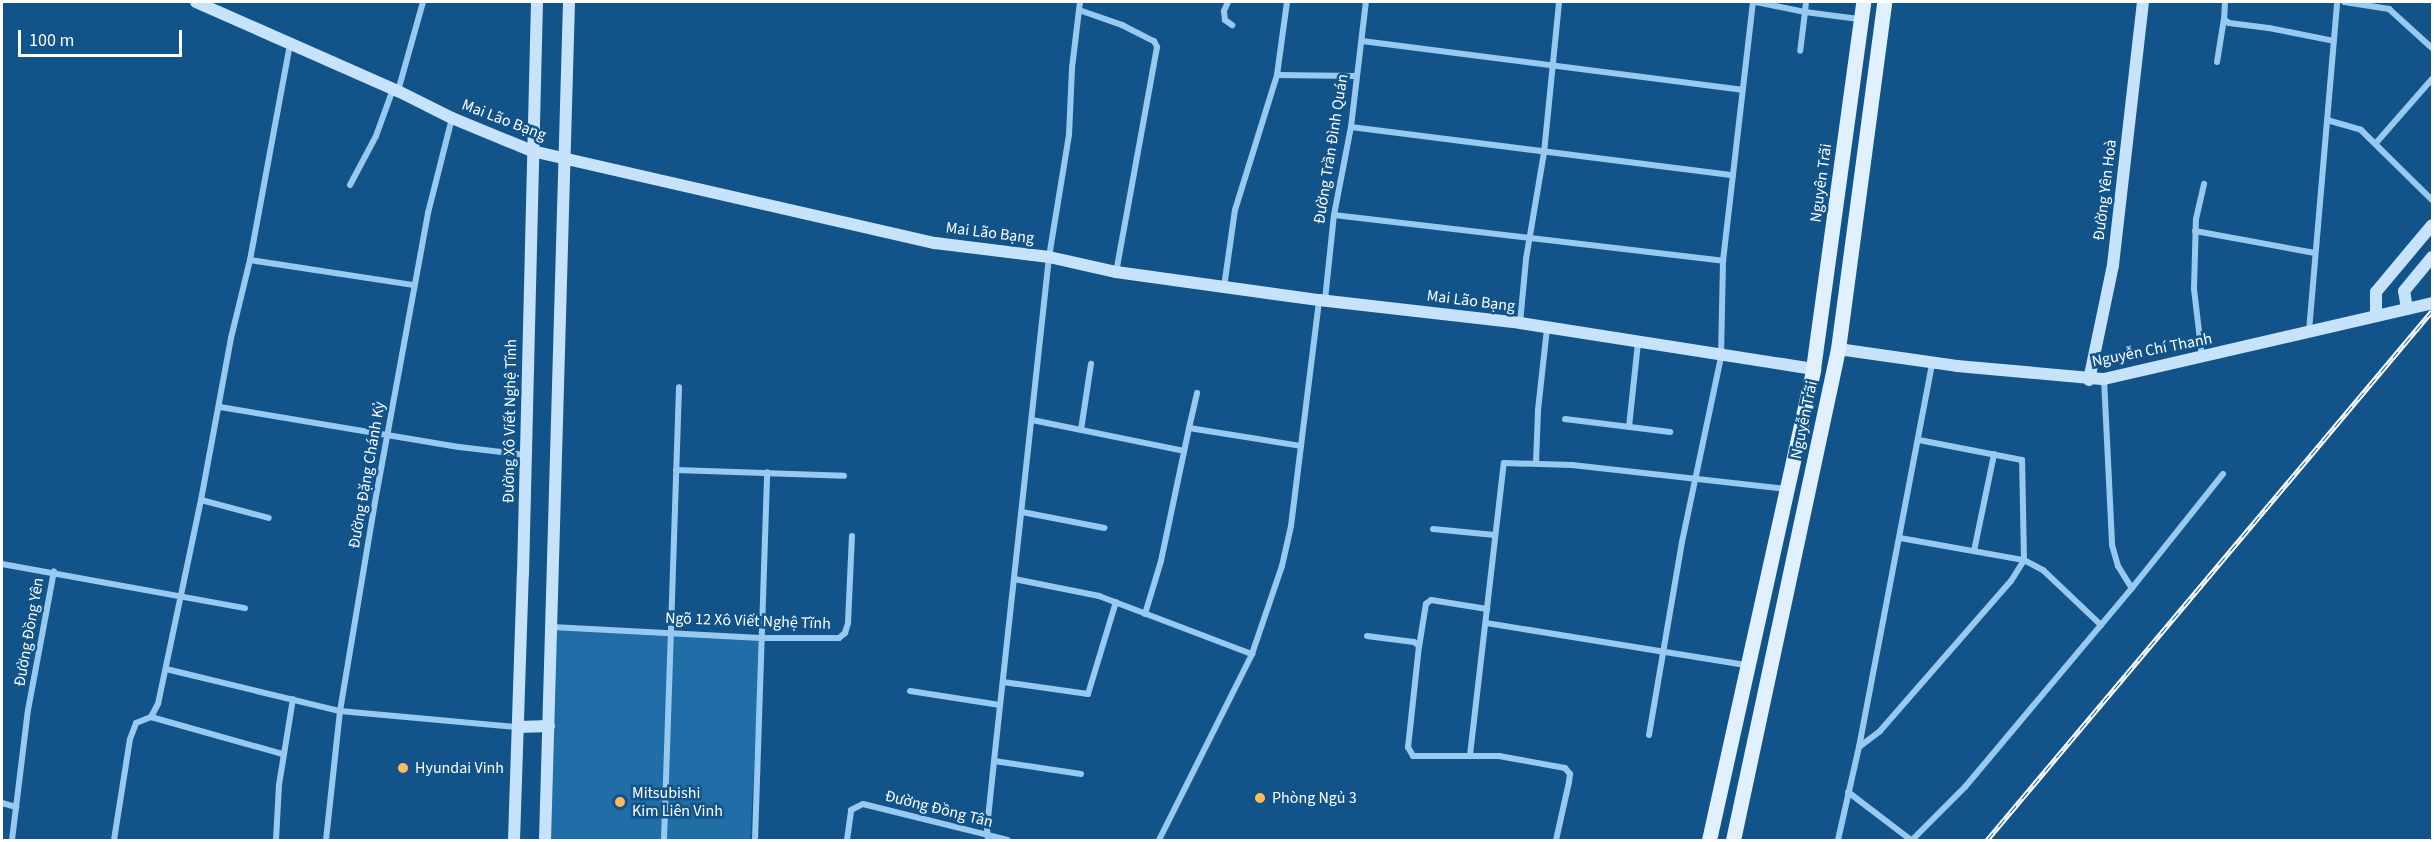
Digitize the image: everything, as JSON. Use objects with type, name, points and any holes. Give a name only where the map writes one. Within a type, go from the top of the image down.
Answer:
[{"type":"main road","name":"Nguyên Trãi","points":[[1813,369],[1863,2]]},
{"type":"main road","name":"Nguyễn Trãi","points":[[1733,840],[1838,349],[1884,2]]},
{"type":"main road","points":[[1813,369],[1838,349]]},
{"type":"main road","name":"Nguyễn Trãi","points":[[1709,840],[1813,369]]},
{"type":"street","name":"Mai Lão Bạng","points":[[196,2],[395,90],[452,118],[532,151],[935,243],[1049,257],[1116,272],[1224,287],[1520,323],[1721,357],[1813,369]]},
{"type":"street","points":[[350,185],[376,136],[395,90],[423,2]]},
{"type":"street","name":"Đường Xô Viết Nghệ Tĩnh","points":[[514,840],[537,2]]},
{"type":"street","points":[[545,840],[569,2]]},
{"type":"street","points":[[988,838],[994,761],[1049,257],[1069,135],[1072,68],[1080,2]]},
{"type":"street","points":[[1228,2],[1224,11],[1225,20],[1232,25]]},
{"type":"street","points":[[1224,287],[1235,210],[1277,75],[1287,2]]},
{"type":"street","name":"Đường Trần Đình Quán","points":[[1159,840],[1252,654],[1286,553],[1334,215],[1351,127],[1366,2]]},
{"type":"street","points":[[1520,323],[1526,259],[1544,153],[1559,2]]},
{"type":"street","points":[[1649,735],[1682,542],[1721,357],[1723,261],[1754,2],[1805,12],[1861,19]]},
{"type":"street","points":[[1800,51],[1806,2]]},
{"type":"street","name":"Đường Yên Hoà","points":[[2089,380],[2113,266],[2144,2]]},
{"type":"street","points":[[2217,62],[2224,19],[2224,2]]},
{"type":"street","points":[[2309,332],[2337,2]]},
{"type":"street","points":[[2344,2],[2389,9],[2433,48]]},
{"type":"street","points":[[2389,9],[2396,2]]},
{"type":"street","points":[[1079,10],[1122,25],[1154,41],[1157,47],[1116,272]]},
{"type":"street","points":[[2224,19],[2229,23],[2269,28],[2334,41]]},
{"type":"street","points":[[1362,41],[1742,90]]},
{"type":"street","points":[[151,717],[158,704],[201,500],[231,338],[250,260],[290,44]]},
{"type":"street","points":[[1277,75],[1356,76]]},
{"type":"street","points":[[2376,143],[2433,79]]},
{"type":"street","name":"Đường Đặng Chánh Kỷ","points":[[326,840],[340,711],[414,285],[452,118]]},
{"type":"street","points":[[2327,120],[2361,130],[2433,200]]},
{"type":"street","points":[[1351,127],[1733,175]]},
{"type":"street","points":[[2202,358],[2194,289],[2195,231],[2204,184]]},
{"type":"street","points":[[1334,215],[1723,261]]},
{"type":"street","points":[[2376,316],[2376,292],[2433,225]]},
{"type":"street","points":[[2195,231],[2315,253]]},
{"type":"street","points":[[2407,309],[2404,291],[2433,257]]},
{"type":"street","points":[[250,260],[414,285]]},
{"type":"street","name":"Nguyễn Chí Thanh","points":[[1838,349],[1932,363],[2089,380],[2104,379],[2433,303]]},
{"type":"street","points":[[1536,464],[1538,410],[1547,328]]},
{"type":"street","points":[[1629,427],[1638,343]]},
{"type":"street","points":[[1838,840],[1859,747],[1932,363]]},
{"type":"street","points":[[1081,430],[1091,364]]},
{"type":"street","points":[[2104,379],[2112,545],[2118,566],[2132,588]]},
{"type":"street","points":[[664,840],[669,633],[679,387]]},
{"type":"street","points":[[1145,614],[1161,561],[1197,393]]},
{"type":"street","points":[[220,407],[526,455]]},
{"type":"street","points":[[1566,419],[1670,432]]},
{"type":"street","points":[[1032,420],[1184,451]]},
{"type":"street","points":[[1189,428],[1301,446]]},
{"type":"street","points":[[1859,747],[1880,731],[2011,581],[2024,560],[2023,464],[2018,458],[1919,440]]},
{"type":"street","points":[[1974,551],[1994,454]]},
{"type":"street","points":[[1470,755],[1488,609],[1502,465],[1507,462],[1536,464],[1697,478],[1786,489]]},
{"type":"street","points":[[676,470],[843,476]]},
{"type":"street","points":[[755,840],[767,472]]},
{"type":"street","points":[[1848,792],[1912,840],[1965,786],[2132,588],[2223,474]]},
{"type":"street","points":[[201,500],[269,518]]},
{"type":"street","points":[[1022,512],[1104,528]]},
{"type":"street","points":[[1433,529],[1496,535]]},
{"type":"street","name":"Ngõ 12 Xô Viết Nghệ Tĩnh","points":[[552,627],[761,638],[834,639],[845,633],[848,624],[852,536]]},
{"type":"street","points":[[1900,538],[2024,560],[2043,570],[2101,625]]},
{"type":"street","points":[[2,564],[245,608]]},
{"type":"street","name":"Đường Đồng Yên","points":[[12,840],[28,710],[54,572]]},
{"type":"street","points":[[1014,579],[1079,591],[1116,602],[1252,654]]},
{"type":"street","points":[[1488,609],[1431,600],[1426,604],[1419,648],[1410,752],[1419,758],[1470,755],[1528,759],[1564,768],[1570,774],[1556,840]]},
{"type":"street","points":[[1003,682],[1088,694],[1116,602]]},
{"type":"street","points":[[1486,623],[1749,665]]},
{"type":"street","points":[[1367,636],[1414,642],[1419,648]]},
{"type":"street","points":[[166,669],[340,711],[518,727],[549,726]]},
{"type":"street","points":[[910,691],[1000,705]]},
{"type":"street","points":[[276,840],[283,754],[293,699]]},
{"type":"street","points":[[114,840],[130,739],[136,723],[151,717],[283,754]]},
{"type":"street","points":[[994,761],[1081,774]]},
{"type":"street","points":[[2,803],[16,807]]},
{"type":"street","name":"Đường Đồng Tân","points":[[847,840],[851,810],[863,804],[988,838],[1008,840]]},
{"type":"shaded area","points":[[552,627],[761,638],[750,840],[541,840]]},
{"type":"railway","points":[[1987,840],[2432,311]]},
{"type":"place","name":"Hyundai Vinh","points":[[403,768]]},
{"type":"place","name":"Phòng Ngủ 3","points":[[1260,798]]},
{"type":"place","name":"Mitsubishi Kim Liên Vinh","points":[[620,802]]}]
